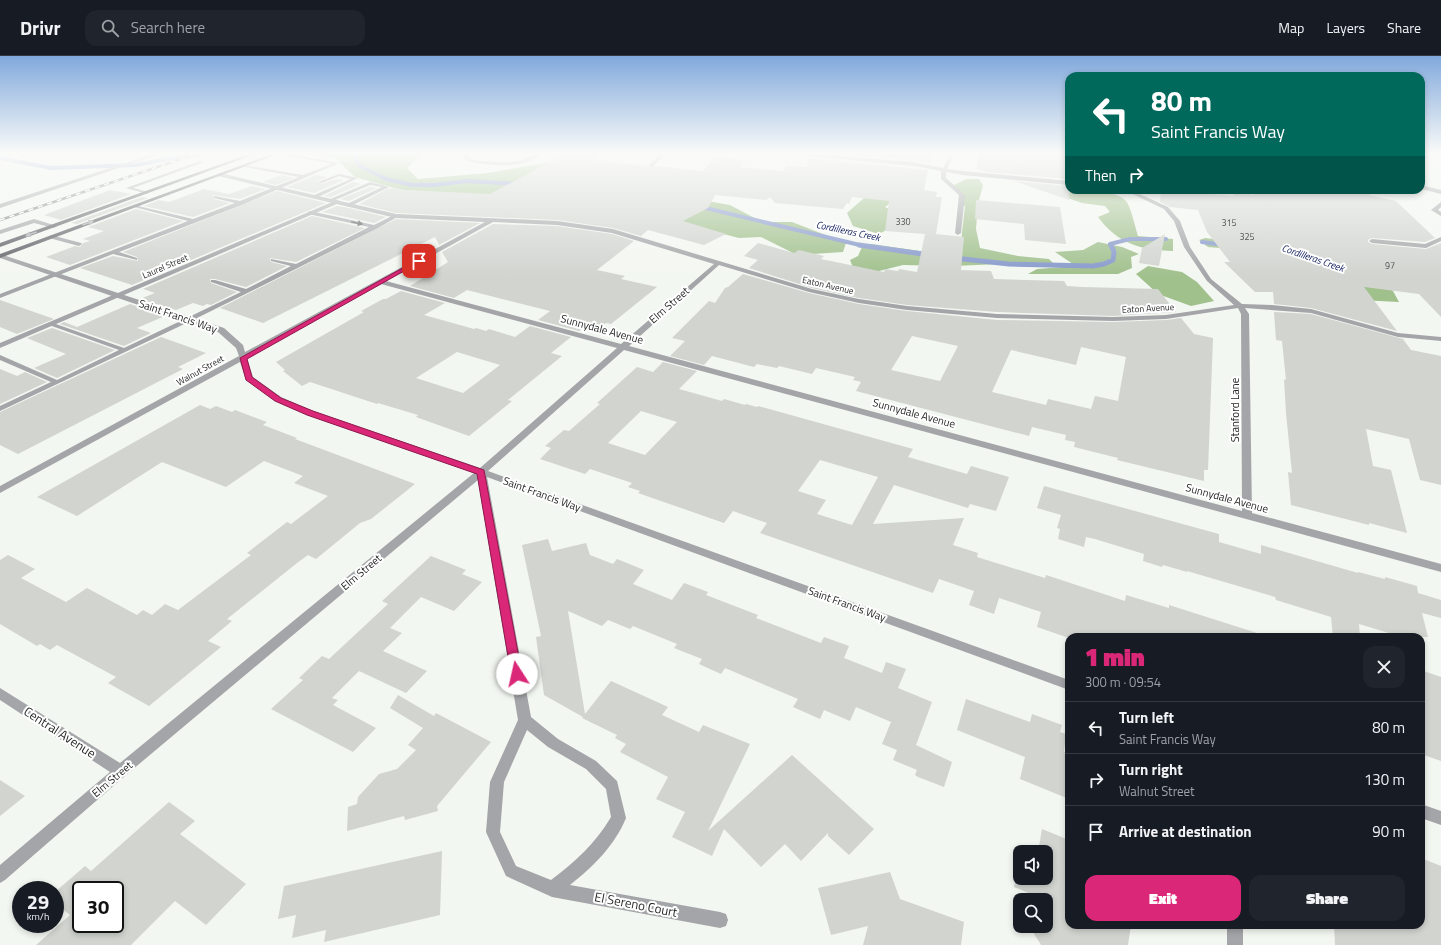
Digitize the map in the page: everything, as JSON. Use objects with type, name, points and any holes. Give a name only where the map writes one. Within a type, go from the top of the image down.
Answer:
[{"type":"main road","points":[[0,245],[142,194]]},
{"type":"main road","points":[[0,256],[167,194]]},
{"type":"street","points":[[0,206],[36,194]]},
{"type":"street","name":"Eaton Avenue","points":[[304,194],[396,216],[557,223],[613,231],[717,264],[811,291],[859,301],[907,308],[996,316],[1113,319],[1166,317],[1240,306],[1272,307],[1312,311],[1398,335],[1441,340]]},
{"type":"street","points":[[958,232],[961,194]]},
{"type":"street","points":[[1138,194],[1166,208],[1177,221],[1187,247],[1209,280],[1240,306]]},
{"type":"street","name":"Laurel Street","points":[[0,346],[310,213],[334,201]]},
{"type":"street","points":[[1441,204],[1434,210],[1441,214]]},
{"type":"street","name":"Walnut Street","points":[[0,490],[382,282],[492,220]]},
{"type":"street","points":[[1372,241],[1426,246],[1441,239]]},
{"type":"street","name":"Saint Francis Way","points":[[0,256],[221,330],[240,347],[249,378],[278,399],[310,413],[481,472],[1065,683]]},
{"type":"street","name":"Elm Street","points":[[0,875],[120,771],[481,472],[621,346],[717,264]]},
{"type":"street","name":"Sunnydale Avenue","points":[[382,282],[1441,568]]},
{"type":"street","name":"Stanford Lane","points":[[1240,306],[1245,314],[1247,515]]},
{"type":"street","points":[[481,472],[525,720],[553,743],[591,765],[612,786],[619,818],[605,841],[577,870],[552,889]]},
{"type":"street","name":"Central Avenue","points":[[0,693],[120,771]]},
{"type":"street","name":"El Sereno Court","points":[[525,720],[496,782],[493,832],[511,871],[552,889],[720,920]]},
{"type":"street","points":[[1425,812],[1441,818]]},
{"type":"street","points":[[1235,929],[1235,945]]},
{"type":"lane","points":[[0,296],[261,194]]},
{"type":"lane","points":[[314,197],[320,194]]},
{"type":"lane","points":[[334,201],[348,194]]},
{"type":"lane","points":[[348,204],[370,194]]},
{"type":"lane","points":[[216,197],[242,202]]},
{"type":"lane","points":[[136,206],[194,221]]},
{"type":"lane","points":[[310,213],[376,227]]},
{"type":"lane","points":[[0,408],[191,319],[396,216]]},
{"type":"lane","points":[[0,232],[34,221],[54,226]]},
{"type":"lane","points":[[185,224],[198,228]]},
{"type":"lane","points":[[51,237],[79,244]]},
{"type":"lane","points":[[113,252],[135,259]]},
{"type":"lane","points":[[273,260],[297,266]]},
{"type":"lane","points":[[213,281],[245,291]]},
{"type":"lane","points":[[51,324],[124,350]]},
{"type":"lane","points":[[0,357],[56,382]]},
{"type":"green space","points":[[462,194],[677,194],[730,205],[762,222],[792,222],[846,243],[843,252],[797,255],[761,237],[739,238],[685,224],[535,199]]},
{"type":"green space","points":[[868,194],[882,194],[896,199],[885,207],[896,212],[890,228],[879,234],[853,226],[847,213]]},
{"type":"green space","points":[[959,194],[981,194],[978,204],[976,229],[980,248],[1018,256],[1049,259],[1055,265],[1026,263],[953,266],[903,265],[871,273],[854,270],[850,260],[858,256],[862,247],[871,244],[920,251],[952,253],[961,241],[965,207]]},
{"type":"green space","points":[[1057,194],[1115,194],[1121,197],[1126,201],[1130,208],[1138,236],[1173,239],[1173,251],[1151,249],[1131,244],[1114,234],[1098,217],[1110,212],[1105,206],[1082,203]]},
{"type":"green space","points":[[1205,238],[1238,242],[1378,281],[1393,291],[1399,302],[1360,300],[1243,250],[1208,247],[1199,240]]},
{"type":"green space","points":[[1098,242],[1122,247],[1139,254],[1131,257],[1132,268],[1118,274],[1028,274],[1037,269],[1076,266],[1055,252],[1083,250]]},
{"type":"green space","points":[[1148,266],[1182,272],[1197,282],[1214,301],[1191,306],[1158,294],[1136,274]]},
{"type":"building","points":[[98,194],[130,194],[61,220],[44,215]]},
{"type":"building","points":[[189,194],[252,194],[240,199],[213,195],[214,199],[230,203],[193,217],[144,206],[159,200],[169,202]]},
{"type":"building","points":[[268,194],[291,194],[326,203],[132,285],[80,268],[113,256],[138,261],[137,257],[123,252]]},
{"type":"building","points":[[327,194],[337,194],[331,197],[324,196]]},
{"type":"building","points":[[351,194],[363,194],[349,201],[340,199]]},
{"type":"building","points":[[377,194],[937,194],[936,197],[942,197],[936,234],[964,237],[961,270],[991,271],[994,279],[1064,281],[1067,286],[1082,287],[1158,289],[1176,312],[1113,316],[997,312],[907,305],[859,298],[812,288],[749,268],[758,260],[744,256],[758,243],[794,253],[799,250],[824,256],[821,259],[884,272],[885,269],[898,271],[899,269],[917,272],[925,234],[885,231],[889,201],[852,197],[849,204],[847,203],[843,209],[775,203],[770,197],[766,200],[715,195],[708,208],[683,221],[726,234],[704,245],[648,230],[641,236],[613,228],[557,220],[396,213],[359,204]]},
{"type":"building","points":[[1053,194],[1069,194],[1069,200]]},
{"type":"building","points":[[1161,194],[1234,196],[1233,194],[1370,194],[1396,201],[1435,238],[1425,242],[1372,238],[1368,240],[1368,242],[1372,244],[1426,249],[1441,243],[1441,317],[1419,294],[1364,287],[1397,331],[1311,308],[1274,304],[1273,292],[1255,292],[1224,262],[1230,262],[1207,232],[1198,210],[1170,207],[1160,202]]},
{"type":"building","points":[[142,197],[148,198],[77,224],[71,223]]},
{"type":"building","points":[[976,200],[1060,207],[1066,244],[1025,240],[1024,224],[975,219]]},
{"type":"building","points":[[337,206],[386,217],[374,223],[322,212]]},
{"type":"building","points":[[136,209],[183,221],[70,265],[46,257],[75,246],[80,247],[83,243],[90,241],[83,239],[104,231],[88,227]]},
{"type":"building","points":[[312,216],[365,228],[296,262],[270,258],[271,262],[287,266],[246,287],[210,279],[211,283],[237,292],[211,305],[207,304],[203,306],[193,303],[176,310],[140,299],[155,293],[143,289]]},
{"type":"building","points":[[396,219],[480,223],[439,245],[435,237],[263,323],[220,308]]},
{"type":"building","points":[[493,224],[557,226],[612,234],[634,241],[597,270],[625,276],[621,279],[657,287],[611,324],[606,323],[600,328],[587,325],[579,331],[538,320],[550,311],[467,290],[454,298],[410,286],[448,262],[442,252]]},
{"type":"building","points":[[1165,234],[1159,266],[1139,263],[1142,248]]},
{"type":"building","points":[[743,274],[809,293],[859,304],[907,311],[997,320],[1113,322],[1181,318],[1194,334],[1213,338],[1208,470],[1204,470],[1204,481],[1117,460],[1118,458],[1074,447],[1075,442],[1065,440],[1066,435],[1032,427],[1029,436],[856,391],[861,382],[853,380],[855,377],[816,368],[812,374],[779,366],[777,368],[757,364],[754,367],[712,356],[704,365],[670,356],[685,341],[672,338],[709,301],[715,303],[725,288]],"holes":[[[912,336],[958,346],[940,381],[891,370]],[[1081,347],[1126,357],[1118,401],[1095,396],[1091,409],[1048,399],[1046,405],[992,392],[1011,350],[1076,365]]]},
{"type":"building","points":[[401,291],[445,303],[424,315],[474,329],[476,328],[486,331],[489,329],[515,337],[530,326],[571,337],[551,353],[562,356],[508,400],[512,401],[469,436],[416,417],[418,415],[378,403],[377,404],[310,382],[302,386],[283,371],[285,370],[276,362],[364,312],[361,311],[383,299],[386,299]],"holes":[[[457,352],[500,365],[463,393],[416,378]]]},
{"type":"building","points":[[0,300],[54,319],[17,334],[0,327]]},
{"type":"building","points":[[130,304],[165,316],[137,328],[151,333],[124,346],[60,324],[64,322],[77,327]]},
{"type":"building","points":[[1274,312],[1311,314],[1403,339],[1411,350],[1441,356],[1441,485],[1420,480],[1409,439],[1366,429],[1373,466],[1391,470],[1407,533],[1291,505],[1288,472],[1292,473],[1284,379],[1286,380],[1282,341],[1276,340]]},
{"type":"building","points":[[52,328],[115,350],[57,378],[34,368],[66,354],[27,338]]},
{"type":"building","points":[[161,337],[206,353],[178,367],[183,369],[18,454],[0,445],[0,412]]},
{"type":"building","points":[[663,362],[697,371],[679,389],[722,401],[724,399],[745,405],[758,406],[913,449],[908,457],[967,474],[971,466],[1009,477],[996,511],[970,504],[968,508],[894,485],[873,524],[964,518],[953,545],[978,553],[977,557],[1045,578],[1046,575],[1125,601],[1126,595],[1169,608],[1169,605],[1257,633],[1065,633],[1065,637],[1037,627],[1041,612],[999,598],[994,614],[969,605],[974,591],[939,579],[933,593],[760,533],[767,523],[733,511],[724,523],[638,493],[640,491],[628,487],[632,483],[590,469],[585,474],[540,459],[551,448],[545,446],[564,430],[569,431],[600,404],[597,403],[637,367],[653,372]],"holes":[[[641,411],[677,422],[645,455],[608,443]],[[820,460],[878,477],[852,525],[817,514],[826,500],[798,491]]]},
{"type":"building","points":[[0,369],[17,376],[25,372],[47,382],[0,404]]},
{"type":"building","points":[[200,405],[210,409],[216,406],[232,412],[235,410],[267,422],[263,425],[297,438],[295,439],[415,484],[371,519],[360,523],[316,559],[308,555],[227,619],[232,621],[208,641],[221,647],[149,706],[108,683],[116,677],[57,645],[50,650],[40,644],[37,646],[0,624],[0,560],[8,555],[35,569],[21,578],[66,602],[87,588],[137,615],[143,610],[152,615],[165,604],[178,610],[251,555],[247,553],[287,522],[291,524],[328,496],[294,483],[303,476],[264,461],[226,487],[162,462],[77,516],[37,497]]},
{"type":"building","points":[[1044,486],[1219,534],[1219,542],[1261,554],[1261,545],[1358,573],[1385,579],[1385,577],[1417,586],[1418,593],[1441,600],[1441,618],[1422,613],[1428,637],[1425,637],[1425,633],[1389,633],[1359,624],[1360,633],[1333,633],[1331,617],[1276,600],[1275,597],[1187,571],[1163,565],[1162,567],[1143,561],[1144,554],[1095,539],[1086,537],[1084,547],[1058,539],[1060,529],[1057,528],[1061,515],[1037,508]]},
{"type":"building","points":[[548,539],[552,551],[586,543],[590,555],[613,564],[617,559],[644,570],[633,584],[672,600],[684,583],[708,592],[706,595],[758,615],[756,618],[821,643],[824,637],[849,646],[844,658],[882,673],[886,662],[906,669],[898,688],[932,702],[916,745],[952,762],[944,787],[918,777],[915,775],[917,770],[893,760],[897,750],[882,744],[891,722],[856,707],[850,721],[824,710],[820,719],[793,707],[798,699],[725,668],[721,674],[699,664],[702,659],[674,648],[677,644],[633,626],[630,629],[608,620],[602,626],[568,611],[585,714],[611,681],[668,707],[662,715],[699,732],[703,725],[750,744],[708,831],[792,755],[874,829],[849,855],[828,836],[828,833],[801,861],[785,844],[761,867],[724,829],[712,856],[672,837],[685,812],[656,799],[668,777],[620,752],[626,744],[615,738],[617,735],[582,718],[583,717],[544,695],[536,637],[541,636],[522,545]]},
{"type":"building","points":[[431,556],[466,570],[462,574],[482,582],[454,611],[421,597],[390,628],[402,633],[383,651],[427,671],[406,693],[359,671],[332,698],[338,700],[333,705],[376,728],[353,752],[271,709],[303,680],[299,678],[322,656],[329,659],[388,604],[382,601]]},
{"type":"building","points":[[1425,671],[1441,677],[1441,761],[1425,755]]},
{"type":"building","points":[[398,695],[434,716],[436,713],[491,742],[437,806],[438,811],[405,820],[404,816],[347,831],[348,807],[357,804],[358,797],[379,774],[397,769],[416,750],[408,745],[423,728],[390,708]]},
{"type":"building","points":[[966,699],[1030,722],[1032,714],[1062,725],[1060,732],[1065,734],[1065,797],[1020,779],[1025,757],[957,730]]},
{"type":"building","points":[[0,780],[25,796],[0,816]]},
{"type":"building","points":[[169,802],[195,821],[180,834],[246,884],[206,925],[175,901],[131,945],[36,945],[50,933],[64,933],[64,920],[70,915],[64,910],[64,884],[85,866],[91,871]]},
{"type":"building","points":[[1042,829],[1065,838],[1065,929],[1130,929],[1128,945],[1041,945],[1033,933],[1053,933],[1053,893],[1028,893],[1014,887],[1014,885],[1053,885],[1053,845],[1039,845]]},
{"type":"building","points":[[442,851],[440,915],[324,942],[326,930],[292,938],[296,915],[278,919],[284,886]]},
{"type":"building","points":[[1425,860],[1441,866],[1441,945],[1335,945],[1334,929],[1425,929]]},
{"type":"building","points":[[890,872],[900,899],[964,922],[961,945],[863,945],[868,926],[831,935],[818,888]]},
{"type":"waterway","name":"Cordilleras Creek","points":[[697,206],[861,245]]},
{"type":"waterway","name":"Cordilleras Creek","points":[[1111,246],[1110,244],[1130,239],[1166,239]]},
{"type":"waterway","name":"Cordilleras Creek","points":[[1202,242],[1225,245]]},
{"type":"waterway","name":"Cordilleras Creek","points":[[861,245],[930,255]]},
{"type":"waterway","name":"Cordilleras Creek","points":[[954,258],[1009,264],[1093,266],[1104,264],[1113,260],[1114,252],[1111,245]]},
{"type":"railway","points":[[0,220],[76,194]]},
{"type":"route","points":[[419,261],[243,358],[249,378],[278,399],[310,413],[481,472],[517,674]]}]
